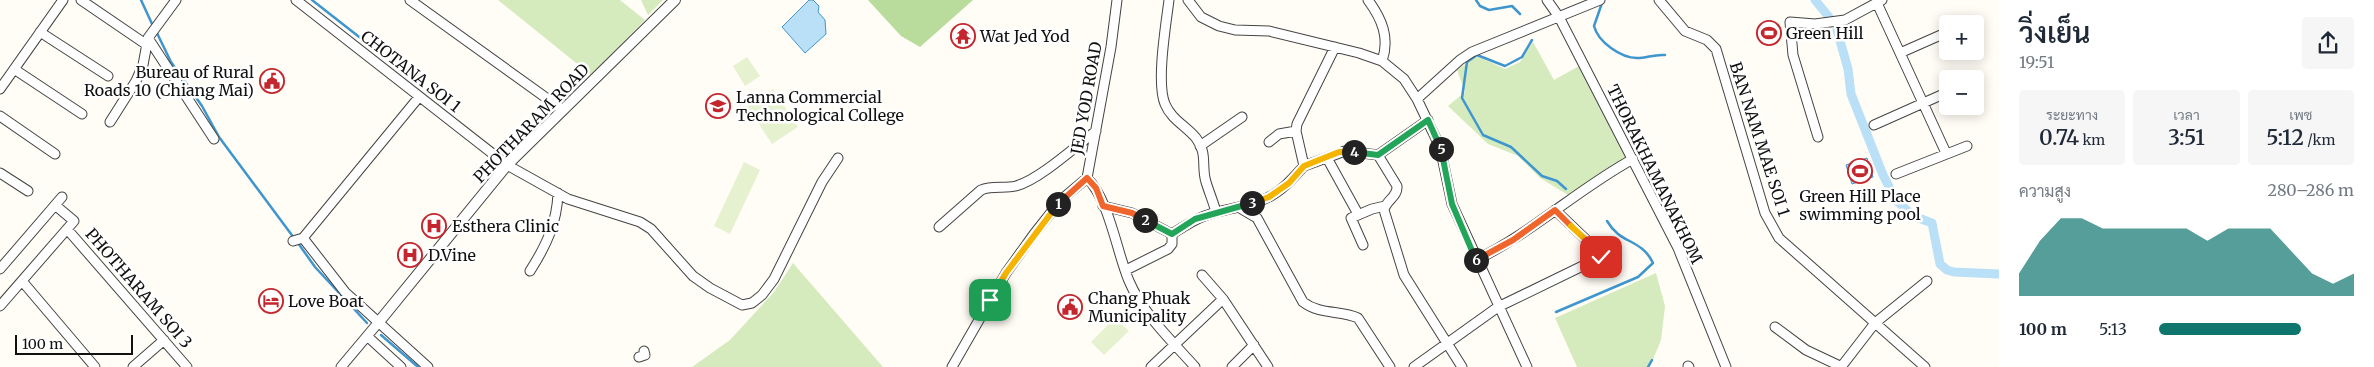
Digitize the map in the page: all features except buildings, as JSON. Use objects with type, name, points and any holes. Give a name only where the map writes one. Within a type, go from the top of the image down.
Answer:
[{"type":"street","points":[[0,89],[63,0]]},
{"type":"street","points":[[81,0],[148,42],[214,139]]},
{"type":"street","points":[[110,122],[136,81],[143,65],[148,42],[156,26],[176,0]]},
{"type":"street","name":"CHOTANA SOI 1","points":[[296,0],[507,165],[558,193],[587,206],[640,222],[651,230],[693,276],[742,305],[752,303],[762,295],[774,279],[822,182],[838,158]]},
{"type":"street","points":[[410,0],[563,110]]},
{"type":"street","name":"PHOTHARAM ROAD","points":[[341,367],[507,165],[675,0]]},
{"type":"street","name":"JED YOD ROAD","points":[[952,367],[1006,273],[1061,200],[1087,178],[1117,0]]},
{"type":"street","points":[[1169,0],[1162,54],[1164,102],[1176,120],[1196,139],[1200,146],[1205,161],[1206,182],[1216,212]]},
{"type":"street","points":[[1188,0],[1202,18],[1219,26],[1235,30],[1269,31],[1335,47],[1382,61],[1400,73],[1417,99],[1440,147],[1452,204],[1476,260],[1527,367]]},
{"type":"street","points":[[1368,0],[1379,16],[1385,34],[1385,50],[1382,61]]},
{"type":"street","name":"THORAKHAMANAKHOM","points":[[1547,0],[1559,17],[1678,248],[1726,367]]},
{"type":"street","name":"BAN NAM MAE SOI 1","points":[[1659,0],[1689,33],[1707,40],[1716,49],[1769,223],[1779,238],[1925,367]]},
{"type":"street","points":[[1417,99],[1460,60],[1472,52],[1598,1]]},
{"type":"street","points":[[1818,136],[1793,55],[1790,22],[1815,24],[1845,20],[1879,1],[1900,54],[1946,153]]},
{"type":"street","points":[[40,32],[108,76]]},
{"type":"street","points":[[1900,54],[1939,35]]},
{"type":"street","points":[[1304,166],[1296,131],[1300,116],[1335,47]]},
{"type":"street","points":[[14,69],[82,114]]},
{"type":"street","points":[[293,242],[303,238],[419,96]]},
{"type":"street","points":[[1874,125],[1939,96]]},
{"type":"street","points":[[0,116],[55,154]]},
{"type":"street","points":[[1200,146],[1242,117]]},
{"type":"street","points":[[1172,234],[1195,219],[1216,212],[1240,208],[1269,197],[1289,183],[1304,166],[1345,151],[1378,155],[1428,120]]},
{"type":"street","points":[[939,226],[981,190],[989,187],[1016,186],[1036,177],[1096,131]]},
{"type":"street","points":[[1269,142],[1279,134],[1296,131]]},
{"type":"street","points":[[1896,174],[1967,146]]},
{"type":"street","points":[[1363,245],[1351,218],[1385,206],[1395,195],[1397,186],[1378,155]]},
{"type":"street","points":[[1327,158],[1358,214]]},
{"type":"street","points":[[1476,260],[1513,240],[1601,176],[1633,159]]},
{"type":"street","points":[[0,172],[28,191]]},
{"type":"street","points":[[1087,178],[1096,188],[1138,300],[1195,367]]},
{"type":"street","points":[[530,271],[543,250],[558,213],[558,193]]},
{"type":"street","points":[[0,269],[58,201],[74,221],[0,306]]},
{"type":"street","points":[[1103,206],[1132,213],[1172,234]]},
{"type":"street","points":[[1385,206],[1404,275],[1462,367]]},
{"type":"street","points":[[1240,208],[1257,218],[1303,302],[1316,310],[1352,315],[1358,318],[1390,367]]},
{"type":"street","points":[[1414,367],[1498,307],[1601,257],[1600,253],[1555,210]]},
{"type":"street","name":"PHOTHARAM SOI 3","points":[[67,229],[187,367]]},
{"type":"street","points":[[1126,270],[1168,249],[1172,244],[1172,234]]},
{"type":"street","points":[[303,238],[337,283],[428,367]]},
{"type":"street","points":[[1202,275],[1223,299],[1268,367]]},
{"type":"street","points":[[1775,327],[1806,350],[1842,367],[1876,322],[1927,281]]},
{"type":"street","points":[[22,282],[95,367]]},
{"type":"street","points":[[1151,367],[1223,299]]},
{"type":"street","points":[[367,336],[401,367]]},
{"type":"street","points":[[134,367],[164,340]]},
{"type":"street","points":[[1232,367],[1254,345]]},
{"type":"green space","points":[[498,0],[620,0],[645,20],[591,75]]},
{"type":"green space","points":[[641,0],[663,0],[648,15]]},
{"type":"green space","points":[[868,0],[973,0],[920,47],[901,36]]},
{"type":"green space","points":[[1533,42],[1554,80],[1579,66],[1628,158],[1568,195],[1540,178],[1518,156],[1488,144],[1448,106],[1465,92],[1457,70],[1477,56],[1505,69],[1520,62]]},
{"type":"green space","points":[[747,57],[760,76],[745,86],[733,66]]},
{"type":"green space","points":[[773,89],[798,127],[772,144],[747,106]]},
{"type":"green space","points":[[744,162],[760,170],[730,234],[714,226]]},
{"type":"green space","points":[[793,263],[883,367],[692,367],[730,340],[774,292]]},
{"type":"green space","points":[[1656,273],[1665,306],[1661,340],[1650,367],[1577,367],[1555,318]]},
{"type":"green space","points":[[1115,318],[1129,331],[1104,355],[1091,342]]},
{"type":"water","points":[[809,0],[813,0],[819,6],[818,12],[825,20],[826,34],[805,53],[782,27]]},
{"type":"water","name":"Green Hill Place swimming pool","points":[[1867,158],[1873,177],[1852,184],[1846,165]]},
{"type":"waterway","points":[[141,0],[153,26]]},
{"type":"waterway","points":[[312,0],[372,47]]},
{"type":"waterway","points":[[1476,0],[1480,6],[1489,10],[1512,6],[1520,14]]},
{"type":"waterway","points":[[1815,0],[1829,17]]},
{"type":"waterway","points":[[1602,3],[1594,26],[1600,38],[1611,48],[1631,57],[1641,58],[1665,55]]},
{"type":"waterway","points":[[1837,30],[1848,69],[1851,94],[1883,175],[1896,200],[1913,216],[1932,223],[1940,264],[1947,270],[1999,274]]},
{"type":"waterway","points":[[156,31],[171,62],[202,106],[219,137],[294,238]]},
{"type":"waterway","points":[[1532,40],[1522,57],[1505,66],[1477,55],[1467,62],[1462,98],[1483,135],[1511,147],[1542,176],[1557,181],[1566,189]]},
{"type":"waterway","points":[[1556,312],[1638,277],[1653,263],[1643,249],[1618,234],[1607,221]]},
{"type":"waterway","points":[[298,243],[315,267],[367,323]]},
{"type":"waterway","points":[[381,335],[418,367]]},
{"type":"waterway","points":[[1648,367],[1652,360]]},
{"type":"place","name":"Green Hill","points":[[1769,33]]},
{"type":"place","name":"Wat Jed Yod","points":[[963,36]]},
{"type":"place","name":"Bureau of Rural Roads 10 (Chiang Mai)","points":[[272,81]]},
{"type":"place","name":"Lanna Commercial Technological College","points":[[718,106]]},
{"type":"place","name":"Green Hill Place swimming pool","points":[[1860,171]]},
{"type":"place","name":"Esthera Clinic","points":[[434,226]]},
{"type":"place","name":"D.Vine","points":[[410,255]]},
{"type":"place","name":"Love Boat","points":[[271,301]]},
{"type":"place","name":"Chang Phuak Municipality","points":[[1070,307]]},
{"type":"route","points":[[990,300],[1006,273],[1061,200],[1087,178],[1096,188],[1103,206],[1132,213],[1172,234],[1195,219],[1216,212],[1240,208],[1269,197],[1289,183],[1304,166],[1339,152],[1378,155],[1428,120],[1440,147],[1452,204],[1476,260],[1513,240],[1555,210],[1600,253],[1601,257]]}]
